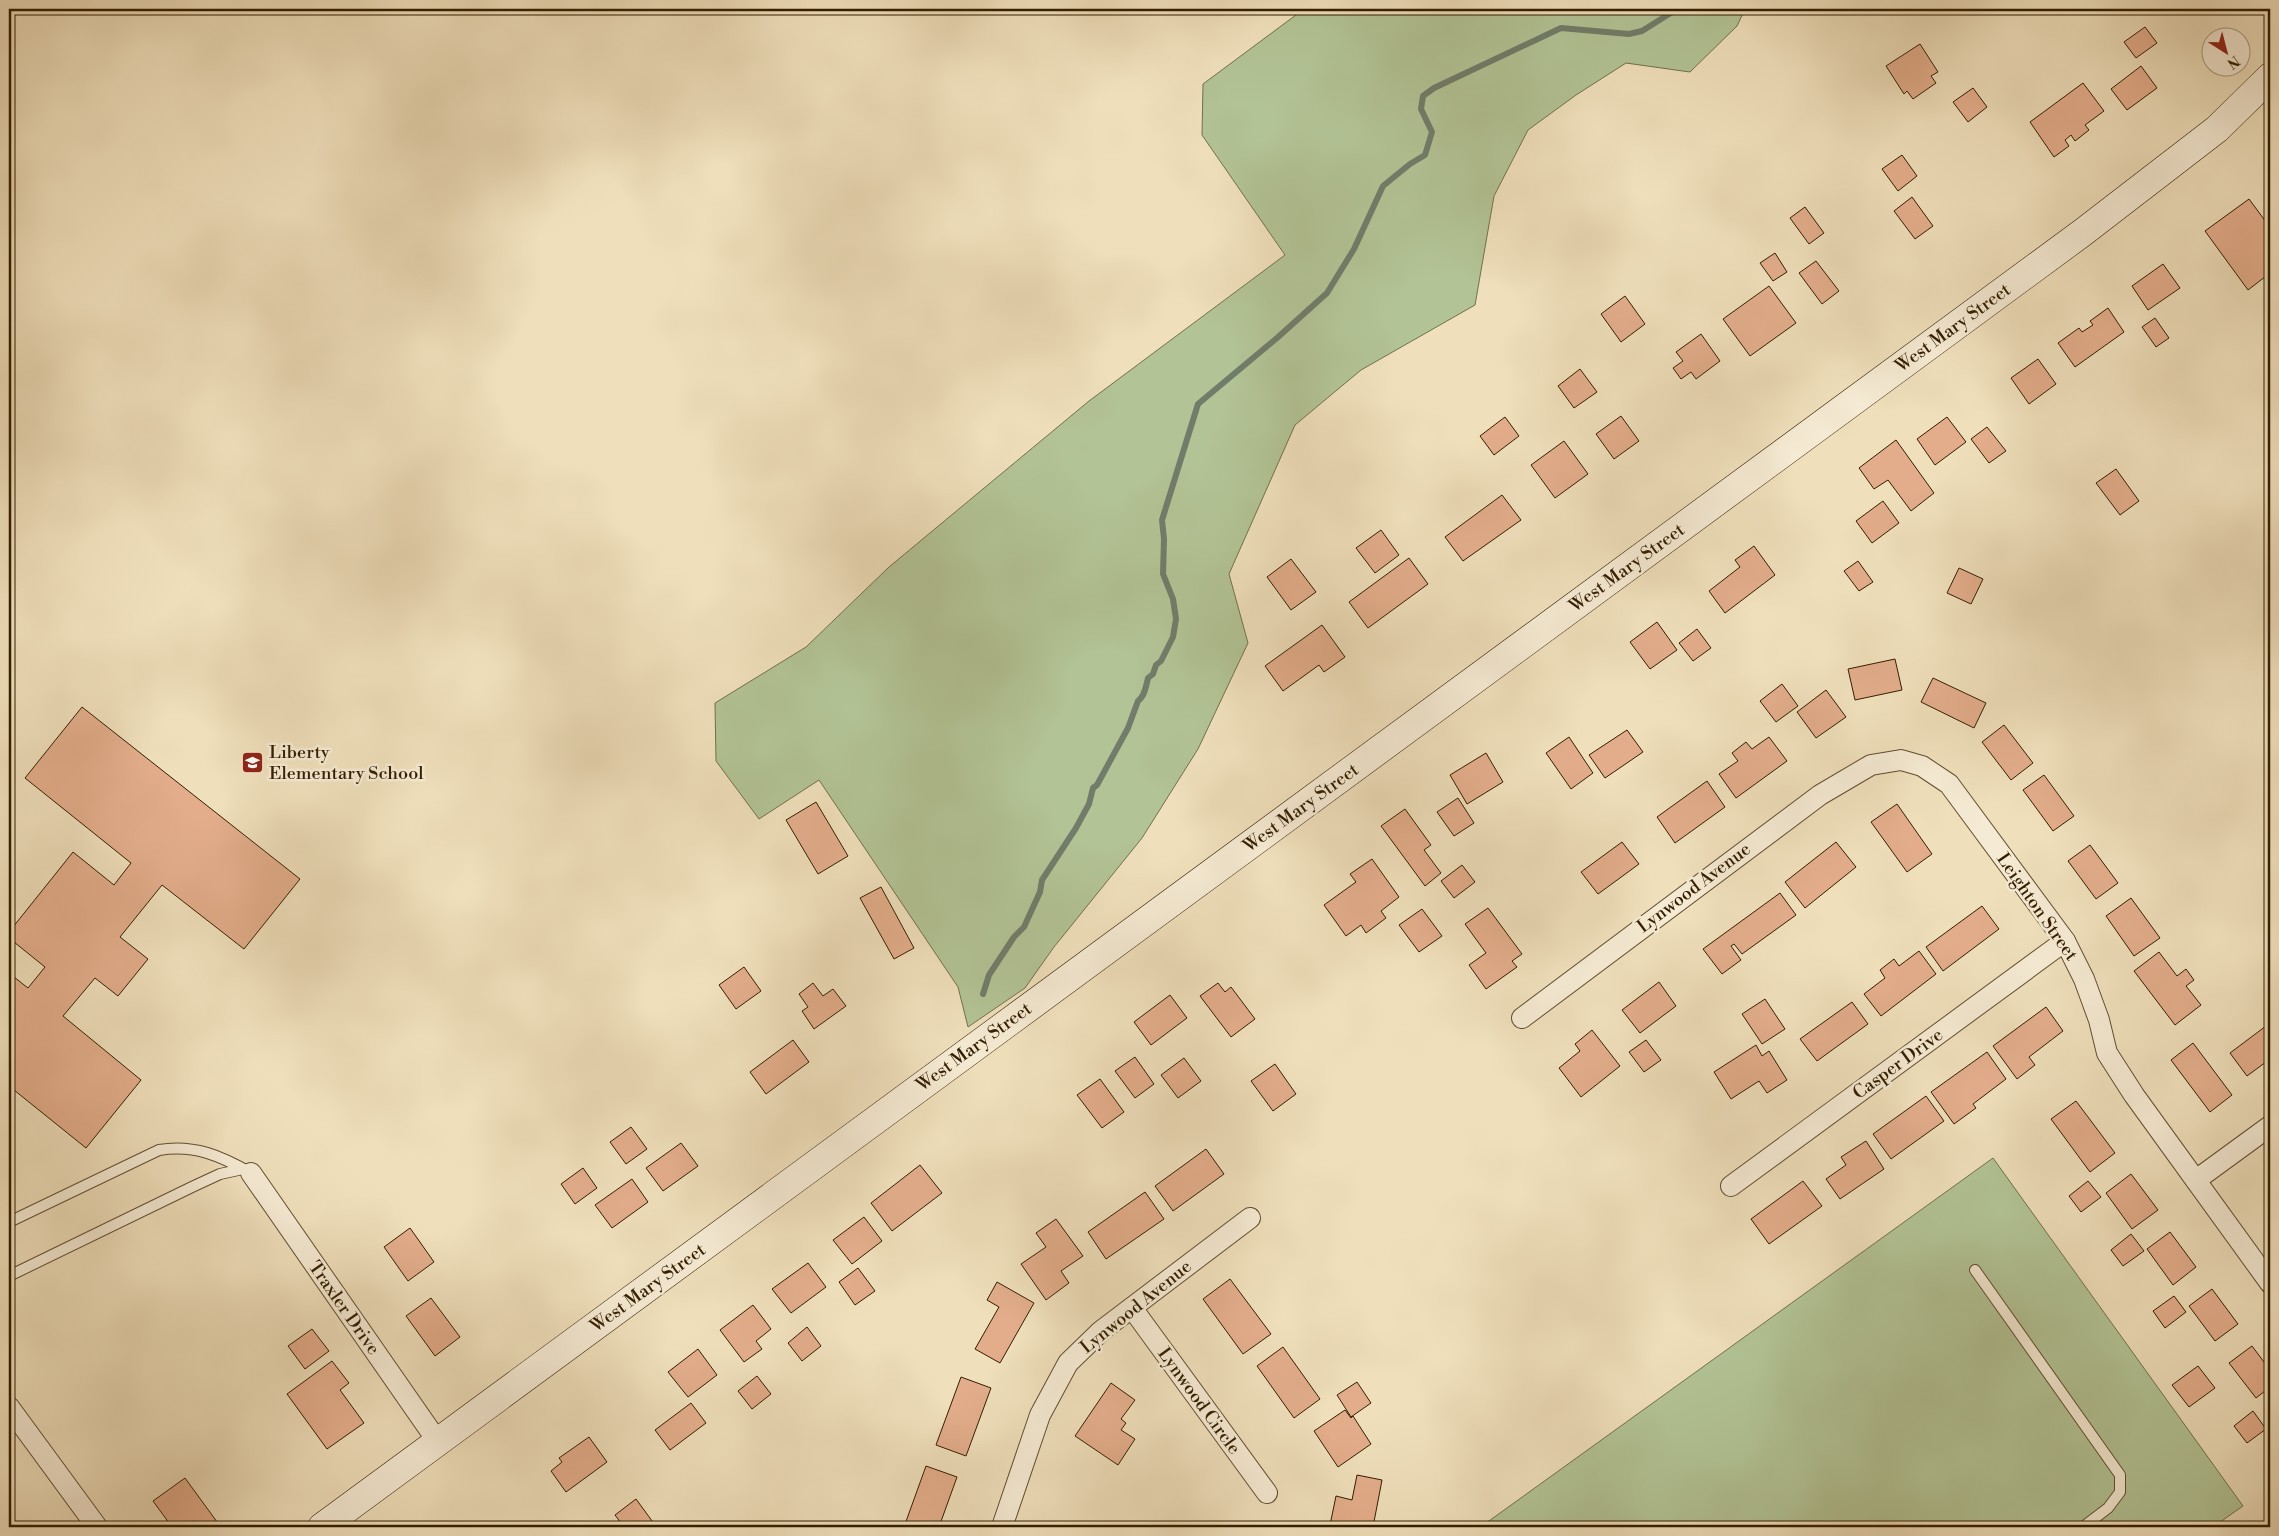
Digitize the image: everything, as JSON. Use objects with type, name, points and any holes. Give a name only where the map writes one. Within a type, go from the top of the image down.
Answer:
[{"type":"main road","name":"West Mary Street","points":[[322,1527],[2082,233],[2217,129],[2270,77]]},
{"type":"street","name":"Leighton Street","points":[[1870,766],[1901,760],[1922,766],[1950,784],[2065,941],[2084,979],[2099,1020],[2108,1053],[2134,1095],[2270,1283]]},
{"type":"street","name":"Lynwood Avenue","points":[[1522,1018],[1820,795],[1870,766]]},
{"type":"street","name":"Casper Drive","points":[[1732,1186],[2065,941]]},
{"type":"street","points":[[2196,1180],[2270,1126]]},
{"type":"street","name":"Traxler Drive","points":[[247,1171],[438,1442]]},
{"type":"street","name":"Lynwood Avenue","points":[[1002,1527],[1040,1415],[1068,1363],[1101,1330],[1250,1218]]},
{"type":"street","name":"Lynwood Circle","points":[[1132,1308],[1267,1493]]},
{"type":"street","points":[[9,1407],[96,1527]]},
{"type":"lane","points":[[9,1222],[159,1150],[177,1147],[209,1152],[247,1171]]},
{"type":"lane","points":[[9,1276],[220,1174],[247,1171]]},
{"type":"lane","points":[[1975,1270],[2120,1476],[2120,1492],[2108,1508],[2083,1527]]},
{"type":"green space","points":[[1304,9],[1745,9],[1737,26],[1690,72],[1626,63],[1576,95],[1528,130],[1494,196],[1475,305],[1361,370],[1295,425],[1229,574],[1248,643],[1198,749],[1142,838],[1054,947],[1025,988],[968,1027],[958,987],[819,780],[759,819],[716,761],[715,703],[806,647],[889,567],[1089,401],[1285,255],[1202,135],[1203,84]]},
{"type":"green space","points":[[1993,1158],[2243,1506],[2213,1527],[1482,1526]]},
{"type":"building","points":[[2145,27],[2157,43],[2136,58],[2124,42]]},
{"type":"building","points":[[1920,44],[1938,72],[1931,76],[1936,83],[1913,99],[1907,91],[1904,94],[1886,66]]},
{"type":"building","points":[[2141,66],[2157,88],[2127,110],[2111,89]]},
{"type":"building","points":[[2083,83],[2104,111],[2085,125],[2089,130],[2075,141],[2071,135],[2065,140],[2069,146],[2054,157],[2030,122]]},
{"type":"building","points":[[1973,88],[1987,107],[1968,122],[1953,102]]},
{"type":"building","points":[[1902,155],[1917,176],[1898,191],[1882,169]]},
{"type":"building","points":[[1912,197],[1933,226],[1915,239],[1894,211]]},
{"type":"building","points":[[2249,199],[2269,226],[2264,230],[2270,239],[2270,273],[2248,290],[2205,231]]},
{"type":"building","points":[[1805,207],[1824,233],[1809,244],[1790,218]]},
{"type":"building","points":[[1775,253],[1787,272],[1773,281],[1760,263]]},
{"type":"building","points":[[1816,261],[1839,291],[1822,304],[1799,273]]},
{"type":"building","points":[[2163,264],[2180,288],[2148,310],[2132,286]]},
{"type":"building","points":[[1769,286],[1796,323],[1750,356],[1723,319]]},
{"type":"building","points":[[1625,296],[1645,324],[1621,342],[1601,314]]},
{"type":"building","points":[[2108,308],[2124,332],[2075,367],[2058,343],[2079,328],[2082,332],[2093,325],[2090,321]]},
{"type":"building","points":[[2155,318],[2169,338],[2156,347],[2142,327]]},
{"type":"building","points":[[1701,334],[1720,361],[1696,379],[1691,372],[1681,379],[1673,368],[1683,361],[1676,352]]},
{"type":"building","points":[[2038,359],[2056,384],[2029,404],[2011,378]]},
{"type":"building","points":[[1580,369],[1597,392],[1574,408],[1558,386]]},
{"type":"building","points":[[1621,416],[1639,441],[1614,459],[1596,434]]},
{"type":"building","points":[[1505,417],[1519,436],[1494,455],[1480,436]]},
{"type":"building","points":[[1947,417],[1966,442],[1935,465],[1917,439]]},
{"type":"building","points":[[1987,427],[2006,451],[1989,463],[1971,439]]},
{"type":"building","points":[[1896,440],[1934,493],[1911,511],[1888,480],[1874,489],[1859,468]]},
{"type":"building","points":[[1564,441],[1588,474],[1555,498],[1531,465]]},
{"type":"building","points":[[2116,469],[2139,501],[2120,515],[2096,483]]},
{"type":"building","points":[[1502,495],[1521,520],[1463,561],[1445,537]]},
{"type":"building","points":[[1883,501],[1899,523],[1872,543],[1856,521]]},
{"type":"building","points":[[1381,530],[1399,555],[1375,573],[1356,548]]},
{"type":"building","points":[[1754,546],[1775,575],[1725,613],[1709,591],[1740,567],[1735,560]]},
{"type":"building","points":[[1409,558],[1428,584],[1368,628],[1349,602]]},
{"type":"building","points":[[1291,559],[1316,592],[1291,610],[1267,577]]},
{"type":"building","points":[[1858,561],[1873,582],[1859,591],[1844,571]]},
{"type":"building","points":[[1959,568],[1983,579],[1971,604],[1947,593]]},
{"type":"building","points":[[1657,622],[1677,650],[1650,669],[1630,642]]},
{"type":"building","points":[[1322,625],[1345,657],[1324,672],[1319,665],[1283,691],[1265,666]]},
{"type":"building","points":[[1697,629],[1711,648],[1693,661],[1679,643]]},
{"type":"building","points":[[1895,659],[1902,690],[1855,700],[1848,669]]},
{"type":"building","points":[[1933,678],[1986,703],[1974,728],[1921,702]]},
{"type":"building","points":[[1782,684],[1798,706],[1776,722],[1760,701]]},
{"type":"building","points":[[1826,690],[1846,717],[1816,738],[1797,712]]},
{"type":"building","points":[[82,707],[300,879],[244,949],[162,885],[120,937],[148,959],[118,996],[95,978],[63,1016],[141,1080],[86,1148],[9,1086],[9,973],[28,988],[45,967],[9,938],[9,932],[73,852],[114,885],[131,863],[25,778]]},
{"type":"building","points":[[2004,725],[2033,763],[2011,780],[1982,742]]},
{"type":"building","points":[[1627,730],[1643,752],[1605,778],[1589,755]]},
{"type":"building","points":[[1569,737],[1593,773],[1571,789],[1546,753]]},
{"type":"building","points":[[1769,737],[1787,761],[1736,798],[1719,774],[1738,761],[1732,753],[1746,742],[1752,749]]},
{"type":"building","points":[[1486,753],[1503,782],[1467,804],[1450,775]]},
{"type":"building","points":[[2044,775],[2074,816],[2053,831],[2023,790]]},
{"type":"building","points":[[1707,781],[1725,807],[1675,843],[1657,817]]},
{"type":"building","points":[[1458,798],[1474,823],[1454,836],[1437,812]]},
{"type":"building","points":[[816,802],[848,856],[818,874],[786,820]]},
{"type":"building","points":[[1897,804],[1932,854],[1907,872],[1871,822]]},
{"type":"building","points":[[1405,809],[1431,845],[1424,850],[1441,873],[1425,886],[1381,826]]},
{"type":"building","points":[[1622,842],[1639,864],[1598,894],[1581,872]]},
{"type":"building","points":[[1836,842],[1856,867],[1805,908],[1785,882]]},
{"type":"building","points":[[2090,845],[2118,883],[2096,899],[2068,861]]},
{"type":"building","points":[[1372,859],[1399,897],[1381,911],[1386,918],[1366,933],[1361,925],[1346,936],[1324,905],[1356,882],[1350,874]]},
{"type":"building","points":[[1462,865],[1475,882],[1454,898],[1441,881]]},
{"type":"building","points":[[881,887],[914,948],[894,959],[860,898]]},
{"type":"building","points":[[1780,893],[1796,915],[1742,954],[1734,944],[1731,946],[1741,960],[1722,974],[1703,949]]},
{"type":"building","points":[[2131,898],[2160,938],[2134,956],[2106,916]]},
{"type":"building","points":[[1982,906],[1999,929],[1943,971],[1926,947]]},
{"type":"building","points":[[1488,908],[1522,954],[1512,961],[1517,967],[1486,989],[1469,965],[1486,953],[1465,924]]},
{"type":"building","points":[[1422,909],[1442,936],[1419,952],[1399,925]]},
{"type":"building","points":[[1919,951],[1936,974],[1881,1016],[1864,994],[1885,978],[1880,970],[1894,959],[1899,966]]},
{"type":"building","points":[[2159,952],[2177,976],[2186,969],[2194,980],[2186,986],[2201,1005],[2175,1025],[2134,971]]},
{"type":"building","points":[[744,967],[761,991],[736,1009],[719,985]]},
{"type":"building","points":[[1659,982],[1676,1006],[1640,1033],[1622,1010]]},
{"type":"building","points":[[813,983],[823,996],[833,989],[846,1006],[814,1029],[802,1011],[808,1007],[799,994]]},
{"type":"building","points":[[1218,983],[1225,992],[1231,987],[1255,1019],[1231,1037],[1200,996]]},
{"type":"building","points":[[1170,995],[1187,1018],[1151,1045],[1134,1022]]},
{"type":"building","points":[[1765,999],[1785,1029],[1762,1044],[1742,1014]]},
{"type":"building","points":[[1852,1002],[1868,1024],[1817,1061],[1800,1039]]},
{"type":"building","points":[[2046,1007],[2063,1031],[2029,1057],[2035,1065],[2017,1079],[1993,1046]]},
{"type":"building","points":[[2270,1023],[2270,1059],[2247,1076],[2230,1053]]},
{"type":"building","points":[[1592,1030],[1620,1066],[1581,1097],[1559,1068],[1580,1051],[1575,1044]]},
{"type":"building","points":[[793,1040],[809,1062],[766,1094],[750,1072]]},
{"type":"building","points":[[1646,1040],[1661,1060],[1644,1072],[1629,1052]]},
{"type":"building","points":[[2193,1043],[2232,1095],[2210,1112],[2171,1060]]},
{"type":"building","points":[[1756,1045],[1762,1056],[1769,1051],[1787,1080],[1767,1093],[1759,1081],[1731,1099],[1714,1072]]},
{"type":"building","points":[[1987,1052],[2006,1079],[1973,1104],[1976,1108],[1954,1124],[1931,1092]]},
{"type":"building","points":[[1135,1057],[1154,1084],[1135,1098],[1115,1071]]},
{"type":"building","points":[[1184,1058],[1201,1081],[1178,1098],[1161,1075]]},
{"type":"building","points":[[1275,1064],[1296,1094],[1273,1111],[1251,1081]]},
{"type":"building","points":[[1100,1079],[1124,1112],[1102,1128],[1077,1095]]},
{"type":"building","points":[[1926,1096],[1944,1121],[1891,1159],[1873,1134]]},
{"type":"building","points":[[2076,1101],[2115,1153],[2090,1172],[2051,1119]]},
{"type":"building","points":[[631,1127],[647,1149],[626,1164],[610,1142]]},
{"type":"building","points":[[1866,1141],[1884,1169],[1840,1199],[1826,1179],[1846,1165],[1841,1157]]},
{"type":"building","points":[[681,1143],[698,1166],[663,1191],[646,1168]]},
{"type":"building","points":[[1206,1149],[1224,1174],[1173,1211],[1155,1186]]},
{"type":"building","points":[[920,1165],[942,1193],[892,1231],[871,1203]]},
{"type":"building","points":[[583,1168],[597,1188],[575,1204],[561,1184]]},
{"type":"building","points":[[2131,1174],[2158,1210],[2132,1229],[2106,1193]]},
{"type":"building","points":[[632,1179],[648,1202],[612,1228],[595,1205]]},
{"type":"building","points":[[1803,1181],[1822,1206],[1769,1244],[1751,1219]]},
{"type":"building","points":[[2088,1181],[2101,1197],[2081,1212],[2069,1196]]},
{"type":"building","points":[[1145,1192],[1164,1219],[1106,1259],[1088,1232]]},
{"type":"building","points":[[864,1217],[882,1241],[852,1264],[833,1240]]},
{"type":"building","points":[[1056,1219],[1083,1256],[1061,1271],[1069,1283],[1046,1300],[1021,1264],[1046,1247],[1036,1233]]},
{"type":"building","points":[[410,1228],[434,1262],[408,1281],[384,1247]]},
{"type":"building","points":[[2170,1232],[2196,1267],[2173,1285],[2147,1249]]},
{"type":"building","points":[[2131,1234],[2144,1251],[2123,1266],[2111,1250]]},
{"type":"building","points":[[808,1263],[826,1287],[791,1313],[772,1289]]},
{"type":"building","points":[[858,1268],[875,1291],[855,1305],[839,1282]]},
{"type":"building","points":[[1230,1279],[1271,1334],[1243,1354],[1203,1299]]},
{"type":"building","points":[[997,1282],[1034,1303],[1000,1363],[975,1349],[999,1307],[987,1300]]},
{"type":"building","points":[[2212,1289],[2238,1324],[2215,1341],[2189,1306]]},
{"type":"building","points":[[2174,1296],[2186,1312],[2165,1328],[2153,1311]]},
{"type":"building","points":[[431,1298],[460,1337],[435,1356],[406,1316]]},
{"type":"building","points":[[753,1305],[771,1329],[756,1341],[762,1349],[744,1362],[720,1330]]},
{"type":"building","points":[[807,1327],[821,1346],[802,1361],[788,1343]]},
{"type":"building","points":[[312,1329],[329,1351],[305,1369],[288,1346]]},
{"type":"building","points":[[2252,1346],[2270,1370],[2270,1387],[2256,1398],[2229,1363]]},
{"type":"building","points":[[1283,1347],[1320,1399],[1294,1418],[1257,1366]]},
{"type":"building","points":[[698,1349],[717,1375],[688,1397],[668,1372]]},
{"type":"building","points":[[332,1361],[349,1383],[340,1390],[364,1423],[327,1449],[287,1394]]},
{"type":"building","points":[[2198,1366],[2215,1388],[2189,1407],[2172,1385]]},
{"type":"building","points":[[757,1376],[771,1394],[752,1409],[738,1391]]},
{"type":"building","points":[[961,1377],[991,1388],[966,1456],[936,1445]]},
{"type":"building","points":[[1357,1382],[1371,1403],[1351,1417],[1337,1395]]},
{"type":"building","points":[[1111,1383],[1135,1400],[1121,1419],[1126,1423],[1121,1430],[1135,1439],[1118,1465],[1075,1436]]},
{"type":"building","points":[[691,1403],[706,1423],[670,1450],[655,1430]]},
{"type":"building","points":[[1345,1410],[1351,1418],[1353,1416],[1371,1444],[1338,1467],[1314,1431]]},
{"type":"building","points":[[2253,1411],[2266,1429],[2247,1443],[2234,1426]]},
{"type":"building","points":[[589,1437],[607,1462],[566,1492],[551,1471],[562,1462],[559,1458]]},
{"type":"building","points":[[926,1466],[957,1477],[939,1527],[904,1527]]},
{"type":"building","points":[[1357,1475],[1382,1480],[1373,1527],[1330,1525],[1336,1496],[1352,1500]]},
{"type":"building","points":[[185,1478],[220,1526],[172,1527],[153,1501]]},
{"type":"building","points":[[636,1499],[655,1525],[652,1527],[624,1527],[615,1515]]},
{"type":"waterway","points":[[983,994],[989,975],[1014,937],[1024,927],[1040,892],[1042,880],[1076,828],[1089,804],[1093,788],[1097,785],[1128,728],[1138,701],[1144,694],[1148,678],[1153,674],[1156,665],[1161,661],[1173,637],[1176,619],[1173,599],[1163,574],[1164,539],[1162,520],[1198,404],[1327,293],[1354,249],[1383,186],[1410,164],[1425,155],[1432,132],[1421,109],[1423,96],[1434,88],[1561,28],[1629,34],[1642,31],[1677,9]]},
{"type":"place","name":"Liberty Elementary School","points":[[253,762]]}]
